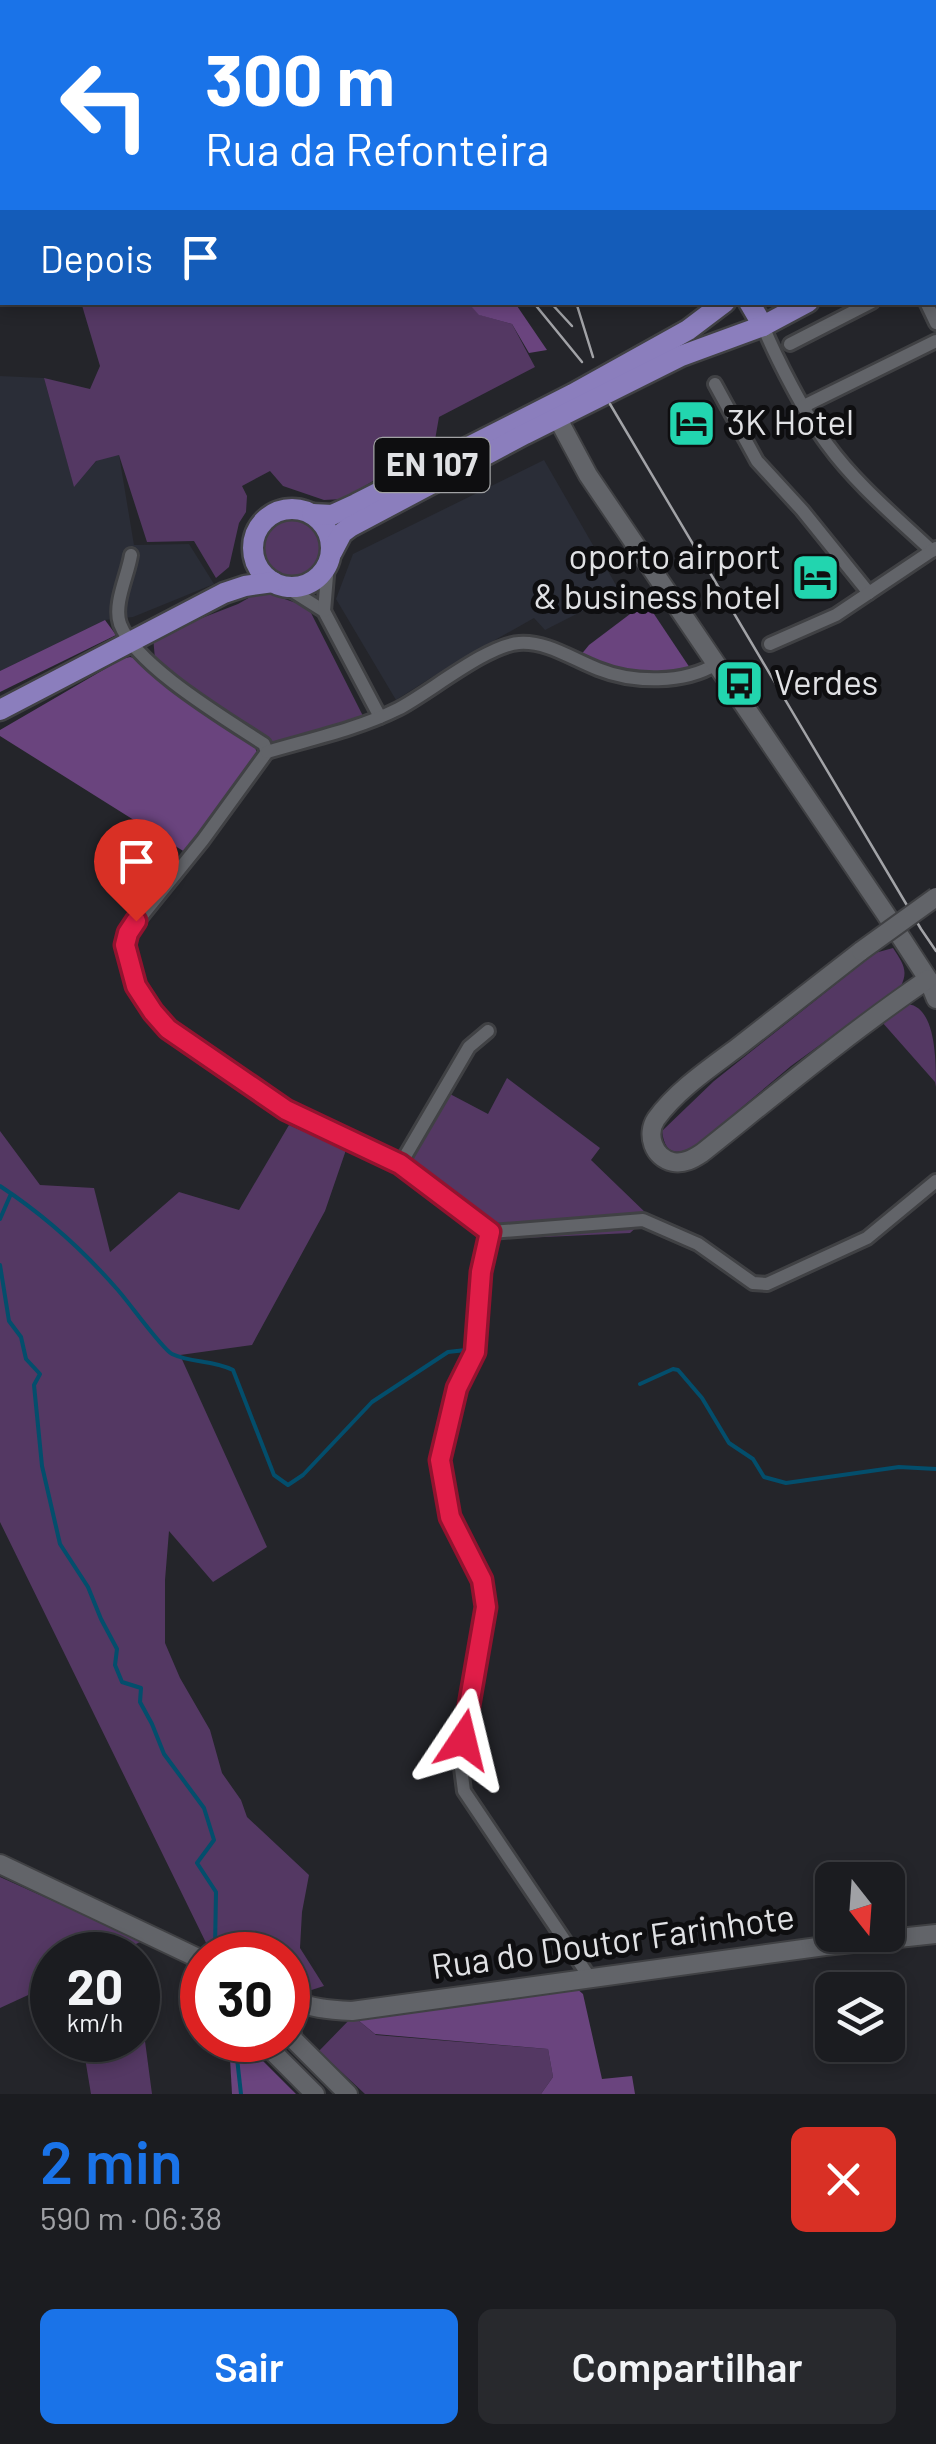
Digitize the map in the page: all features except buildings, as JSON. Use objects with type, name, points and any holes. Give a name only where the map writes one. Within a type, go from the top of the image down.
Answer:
[{"type":"main road","name":"EN 107","points":[[0,710],[224,593],[245,586],[298,587],[311,583],[321,575],[342,533],[350,527],[554,412],[721,305]]},
{"type":"main road","points":[[750,305],[764,326]]},
{"type":"main road","name":"EN 107","points":[[224,593],[253,550],[260,525],[281,510],[294,508],[332,515],[554,412],[681,356],[764,326],[802,305]]},
{"type":"main road","points":[[554,412],[588,475],[928,979],[936,999]]},
{"type":"main road","points":[[312,514],[326,527],[331,539],[330,558]]},
{"type":"main road","points":[[253,550],[263,574],[279,585]]},
{"type":"main road","points":[[928,979],[689,1161],[675,1163],[653,1146],[652,1124],[703,1074],[936,897]]},
{"type":"main road","points":[[0,1864],[180,1950]]},
{"type":"main road","name":"Rua do Doutor Farinhote","points":[[310,2010],[352,2011],[936,1934]]},
{"type":"main road","points":[[310,2056],[348,2094]]},
{"type":"main road","points":[[283,2062],[314,2094]]},
{"type":"street","points":[[790,344],[866,305]]},
{"type":"street","points":[[764,326],[828,445],[872,494],[934,550],[836,615],[770,644]]},
{"type":"street","points":[[804,406],[936,341]]},
{"type":"street","points":[[715,384],[757,462],[802,510],[869,593]]},
{"type":"street","points":[[131,555],[118,611],[120,624],[131,642],[176,682],[264,744],[268,752]]},
{"type":"street","points":[[324,610],[330,558]]},
{"type":"street","points":[[279,585],[324,610],[380,717]]},
{"type":"street","points":[[716,664],[700,674],[634,678],[600,670],[536,643],[512,643],[380,717],[268,752],[128,933],[125,945],[136,986],[168,1029],[274,1104],[400,1164],[490,1232],[643,1220],[698,1244],[753,1283],[767,1284],[867,1238],[936,1181]]},
{"type":"street","points":[[400,1164],[469,1047],[488,1031]]},
{"type":"street","points":[[490,1232],[481,1272],[475,1352],[457,1388],[440,1460],[450,1517],[482,1580],[486,1607],[460,1760],[464,1792],[590,1978]]},
{"type":"shaded area","points":[[82,305],[470,305],[480,315],[512,324],[535,367],[439,417],[435,440],[428,448],[343,499],[324,500],[283,486],[270,471],[242,486],[247,496],[246,512],[239,523],[229,567],[216,578],[194,541],[147,542],[119,455],[96,461],[74,487],[44,378],[90,389],[100,366]]},
{"type":"shaded area","points":[[470,305],[516,305],[547,350],[529,353],[512,324],[479,315]]},
{"type":"shaded area","points":[[0,376],[44,378],[74,486],[101,456],[119,455],[134,545],[189,544],[214,584],[133,617],[105,620],[0,671]]},
{"type":"shaded area","points":[[544,460],[620,592],[545,630],[534,618],[396,700],[336,599],[353,554]]},
{"type":"shaded area","points":[[291,517],[313,526],[322,548],[313,570],[291,579],[269,570],[260,548],[269,526]]},
{"type":"shaded area","points":[[261,591],[308,607],[364,718],[273,749],[155,659],[153,637]]},
{"type":"shaded area","points":[[646,602],[692,671],[613,671],[580,656],[589,645]]},
{"type":"shaded area","points":[[105,620],[116,635],[0,692],[0,671]]},
{"type":"shaded area","points":[[130,657],[138,659],[257,752],[188,854],[0,736],[0,730]]},
{"type":"shaded area","points":[[893,948],[904,971],[901,986],[791,1066],[698,1144],[679,1152],[666,1146],[662,1131],[714,1081],[875,953]]},
{"type":"shaded area","points":[[908,1004],[924,1015],[929,1025],[935,1050],[936,1087],[882,1022]]},
{"type":"shaded area","points":[[507,1078],[600,1148],[591,1160],[649,1216],[630,1233],[504,1239],[409,1158],[450,1094],[488,1114]]},
{"type":"shaded area","points":[[289,1125],[346,1150],[325,1211],[252,1345],[180,1355],[267,1547],[213,1582],[169,1531],[165,1580],[165,1643],[210,1730],[222,1773],[241,1800],[247,1817],[309,1875],[301,1932],[201,1932],[0,1522],[0,1131],[40,1185],[94,1188],[110,1252],[179,1192],[239,1210]]},
{"type":"shaded area","points":[[0,1877],[122,1932],[30,1932],[30,1994],[0,2008]]},
{"type":"shaded area","points":[[310,1964],[324,1986],[310,1990]]},
{"type":"shaded area","points":[[576,1988],[583,1994],[602,2079],[632,2076],[635,2094],[541,2094],[553,2077],[548,2049],[375,2034],[353,2016]]},
{"type":"shaded area","points":[[353,2016],[376,2035],[548,2049],[553,2077],[541,2094],[365,2094],[319,2051]]},
{"type":"shaded area","points":[[86,2062],[148,2062],[152,2094],[91,2094]]},
{"type":"shaded area","points":[[230,2062],[264,2062],[296,2094],[232,2094]]},
{"type":"waterway","points":[[0,1186],[90,1260],[172,1354],[233,1370],[274,1475],[288,1485],[303,1475],[372,1402],[448,1352],[466,1350]]},
{"type":"waterway","points":[[0,1219],[10,1196]]},
{"type":"waterway","points":[[0,1265],[9,1321],[21,1337],[26,1359],[40,1374],[34,1385],[42,1466],[60,1544],[88,1587],[117,1649],[115,1665],[122,1682],[141,1688],[140,1702],[164,1754],[204,1808],[214,1840],[197,1863],[216,1892],[215,1932]]},
{"type":"waterway","points":[[640,1384],[678,1370],[702,1398],[729,1443],[753,1459],[764,1477],[786,1483],[899,1467],[936,1469]]},
{"type":"waterway","points":[[237,2062],[241,2094]]},
{"type":"tram line","points":[[535,305],[582,362]]},
{"type":"tram line","points":[[553,305],[572,326]]},
{"type":"tram line","points":[[577,305],[593,357]]},
{"type":"tram line","points":[[610,404],[936,951]]},
{"type":"place","name":"3K Hotel","points":[[692,423]]},
{"type":"place","name":"oporto airport & business hotel","points":[[816,577]]},
{"type":"place","name":"Verdes","points":[[739,683]]},
{"type":"route","points":[[136,921],[125,945],[136,986],[168,1029],[274,1104],[400,1164],[490,1232],[481,1272],[475,1352],[457,1388],[440,1460],[450,1517],[482,1580],[486,1607],[463,1740]]}]
